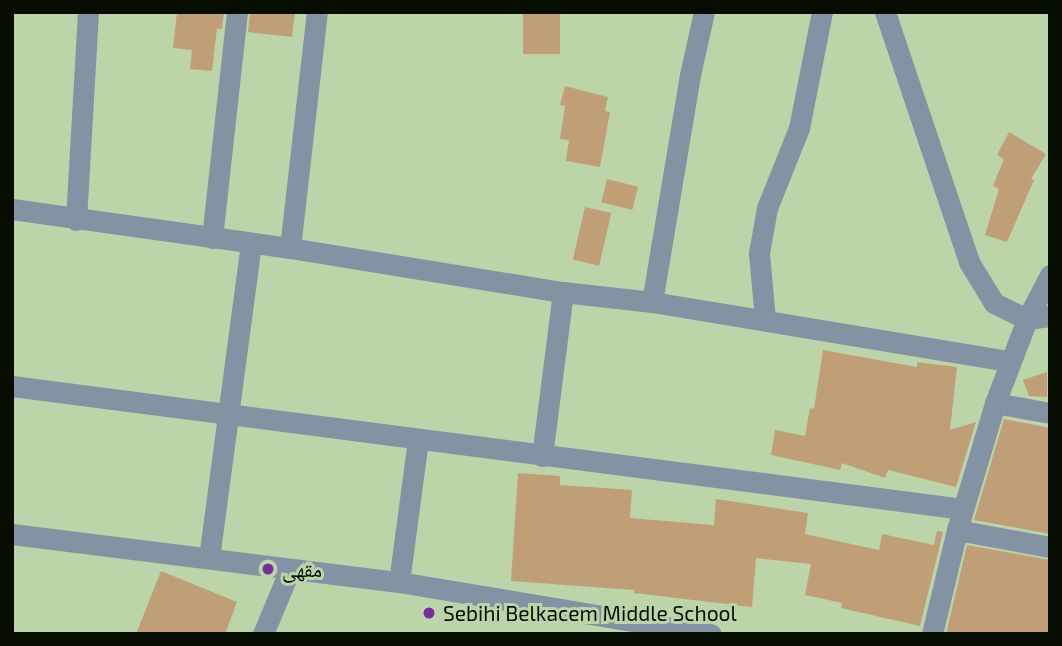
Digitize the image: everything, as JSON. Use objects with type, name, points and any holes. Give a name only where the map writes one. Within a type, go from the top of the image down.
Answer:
[{"type":"street","points":[[76,220],[88,12]]},
{"type":"street","points":[[212,238],[237,12]]},
{"type":"street","points":[[290,248],[317,12]]},
{"type":"street","points":[[652,302],[690,75],[704,12]]},
{"type":"street","points":[[765,320],[759,253],[767,208],[799,128],[822,12]]},
{"type":"street","points":[[885,12],[969,262],[994,303],[1027,319],[1050,316]]},
{"type":"street","points":[[12,209],[290,248],[563,292],[652,302],[1010,361]]},
{"type":"street","points":[[209,558],[231,412],[251,244]]},
{"type":"street","points":[[932,634],[957,530],[995,403],[1027,319],[1050,275]]},
{"type":"street","points":[[542,456],[563,292]]},
{"type":"street","points":[[12,386],[231,412],[418,440],[963,509]]},
{"type":"street","points":[[995,403],[1050,413]]},
{"type":"street","points":[[399,582],[418,440]]},
{"type":"street","points":[[957,530],[1050,547]]},
{"type":"street","points":[[12,534],[399,582],[711,634]]},
{"type":"street","points":[[263,634],[290,569]]},
{"type":"building","points":[[177,12],[224,12],[222,29],[217,28],[212,71],[190,69],[192,50],[173,48]]},
{"type":"building","points":[[250,12],[295,12],[292,37],[248,32]]},
{"type":"building","points":[[523,12],[560,12],[560,54],[523,54]]},
{"type":"building","points":[[565,86],[608,97],[605,111],[610,112],[600,167],[566,161],[569,140],[560,139],[565,106],[560,105]]},
{"type":"building","points":[[1009,132],[1046,154],[1031,179],[1034,180],[1007,242],[985,235],[999,189],[993,186],[1004,159],[997,155]]},
{"type":"building","points":[[607,179],[638,187],[632,210],[601,202]]},
{"type":"building","points":[[585,207],[611,213],[599,266],[573,260]]},
{"type":"building","points":[[823,350],[917,367],[917,362],[957,367],[950,430],[976,422],[956,487],[888,470],[885,478],[842,463],[840,470],[771,455],[775,430],[805,436],[810,408],[814,409]]},
{"type":"building","points":[[1047,372],[1047,397],[1029,396],[1023,380]]},
{"type":"building","points":[[1004,419],[1050,428],[1050,534],[974,520]]},
{"type":"building","points":[[518,473],[560,476],[560,485],[632,490],[630,518],[714,525],[716,499],[808,513],[805,534],[879,550],[882,534],[934,545],[937,531],[943,532],[920,626],[841,608],[842,603],[805,595],[811,564],[756,558],[752,607],[634,593],[634,590],[511,581]]},
{"type":"building","points":[[967,545],[1050,560],[1050,634],[946,634]]},
{"type":"building","points":[[161,571],[237,602],[225,634],[136,634]]},
{"type":"place","name":"مقهى","points":[[268,569]]},
{"type":"place","name":"Sebihi Belkacem Middle School","points":[[429,613]]}]
